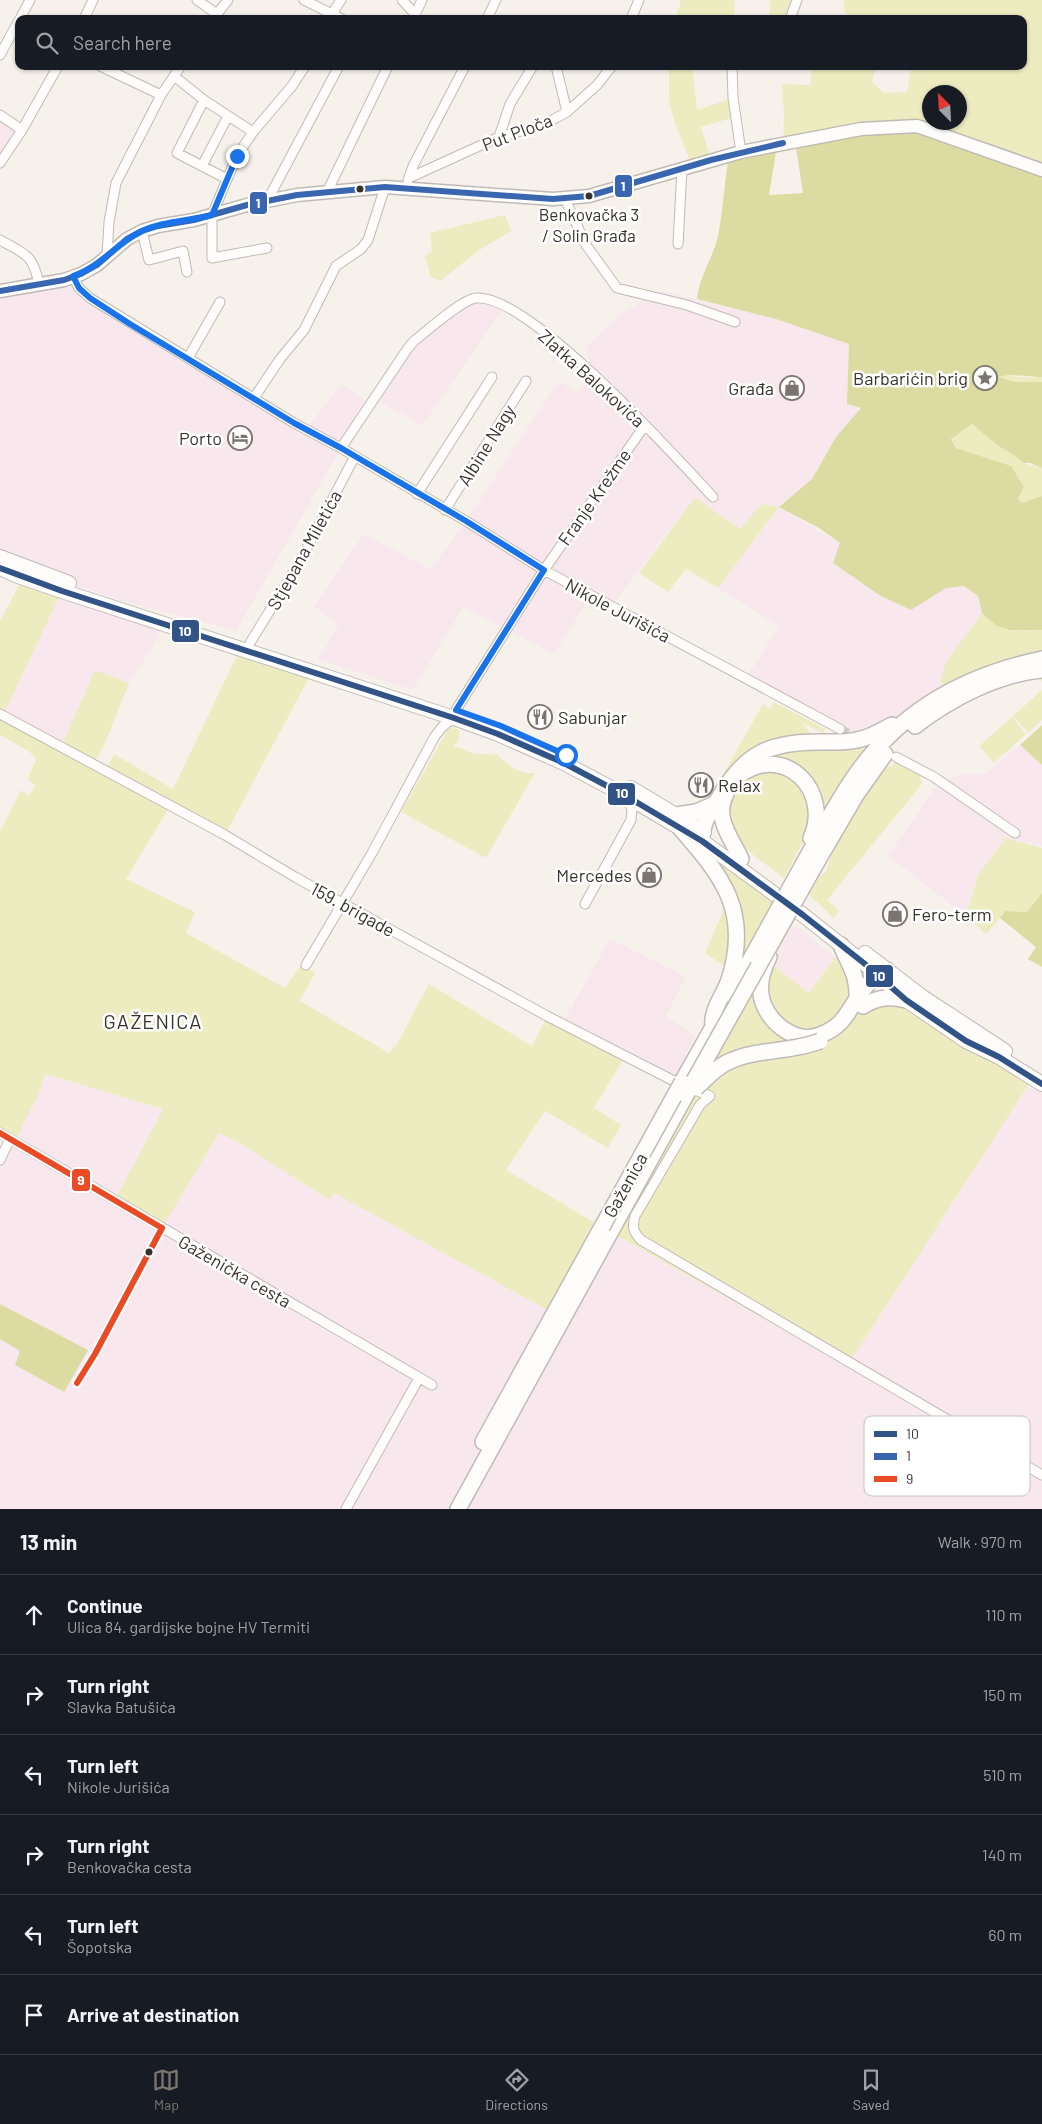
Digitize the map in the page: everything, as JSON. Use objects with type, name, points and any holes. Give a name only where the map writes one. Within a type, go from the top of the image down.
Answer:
[{"type":"highway","points":[[810,864],[845,790],[870,756],[907,719],[968,681],[989,672],[1042,659]]},
{"type":"highway","points":[[810,864],[881,758],[904,735],[941,708],[977,689],[1017,675],[1042,670]]},
{"type":"highway","points":[[702,835],[715,804],[736,771],[766,749],[783,744],[857,740],[876,735],[890,726],[907,719]]},
{"type":"highway","points":[[742,859],[725,830],[722,816],[724,797],[738,776],[748,769],[772,765],[793,770],[801,776],[814,797],[817,820],[815,829],[804,852],[810,864]]},
{"type":"highway","points":[[714,1027],[712,1016],[723,995],[734,961],[735,923],[729,898],[715,869],[678,822],[715,804]]},
{"type":"highway","name":"Gaženica","points":[[458,1509],[781,926],[810,864]]},
{"type":"highway","name":"Gaženica","points":[[446,1509],[714,1027],[810,864]]},
{"type":"highway","points":[[781,926],[781,935],[761,978],[762,1001],[773,1021],[782,1028],[792,1034],[819,1038]]},
{"type":"highway","points":[[841,945],[855,974],[860,1003]]},
{"type":"highway","points":[[686,1095],[724,1064],[735,1059],[747,1055],[804,1047],[819,1038],[836,1033],[850,1022],[868,984],[883,973]]},
{"type":"highway","points":[[860,1003],[885,997],[906,1000]]},
{"type":"main road","points":[[0,291],[73,276],[97,265],[127,239],[142,231],[297,195],[386,187],[408,183],[565,199],[589,196],[741,152],[861,129],[917,126],[1042,170]]},
{"type":"main road","points":[[0,557],[65,582],[250,643],[455,714],[501,726],[556,750],[623,783],[678,822]]},
{"type":"main road","points":[[0,568],[62,591],[432,712],[455,714],[564,763],[651,811],[678,822],[742,859],[883,973],[906,1000],[966,1041],[999,1057],[1042,1084]]},
{"type":"main road","points":[[702,835],[841,945],[1042,1074]]},
{"type":"street","points":[[22,15],[30,0]]},
{"type":"street","points":[[86,15],[93,0]]},
{"type":"street","points":[[197,0],[214,15]]},
{"type":"street","points":[[216,15],[228,0]]},
{"type":"street","points":[[304,0],[332,15]]},
{"type":"street","points":[[336,15],[335,9],[341,0]]},
{"type":"street","points":[[402,0],[413,15]]},
{"type":"street","points":[[414,15],[422,0]]},
{"type":"street","points":[[489,15],[496,0]]},
{"type":"street","points":[[633,15],[639,0]]},
{"type":"street","points":[[791,15],[797,0]]},
{"type":"street","points":[[0,55],[15,27]]},
{"type":"street","points":[[0,163],[22,130],[56,70]]},
{"type":"street","points":[[108,70],[161,95]]},
{"type":"street","points":[[107,256],[109,222],[116,183],[161,95],[178,70]]},
{"type":"street","points":[[267,248],[212,258],[212,215],[237,156],[253,132],[292,86],[302,70]]},
{"type":"street","points":[[267,201],[337,70]]},
{"type":"street","points":[[328,192],[386,70]]},
{"type":"street","points":[[408,183],[413,166],[462,70]]},
{"type":"street","points":[[499,137],[510,104],[531,70]]},
{"type":"street","points":[[557,70],[567,112]]},
{"type":"street","name":"Put Ploča","points":[[408,183],[499,137],[544,125],[567,112],[597,85],[609,70]]},
{"type":"street","points":[[732,70],[733,98],[741,152]]},
{"type":"street","points":[[174,76],[204,100],[253,132]]},
{"type":"street","points":[[204,100],[177,153],[227,179]]},
{"type":"street","points":[[0,115],[22,130]]},
{"type":"street","points":[[202,166],[228,116]]},
{"type":"street","points":[[678,244],[682,169]]},
{"type":"street","points":[[254,398],[280,359],[304,330],[336,266],[361,249],[368,240],[386,187]]},
{"type":"street","points":[[565,199],[586,245],[617,288],[687,305],[735,322]]},
{"type":"street","points":[[142,231],[150,260],[183,251],[187,272]]},
{"type":"street","points":[[0,240],[27,255],[35,266],[39,284]]},
{"type":"street","name":"Nikole Jurišića","points":[[73,276],[79,288],[90,298],[294,423],[355,456],[544,570],[840,728]]},
{"type":"street","name":"Zlatka Balokovića","points":[[341,448],[408,348],[466,301],[476,298],[488,299],[505,306],[545,332],[588,369],[645,425],[713,497]]},
{"type":"street","points":[[188,358],[220,302]]},
{"type":"street","points":[[417,494],[492,376]]},
{"type":"street","name":"Albine Nagy","points":[[446,510],[526,381]]},
{"type":"street","name":"Franje Krežme","points":[[306,965],[372,853],[435,736],[455,714],[544,570],[645,425]]},
{"type":"street","name":"Stjepana Miletića","points":[[250,643],[299,563],[355,456]]},
{"type":"street","points":[[432,712],[436,724],[435,736]]},
{"type":"street","name":"159. brigade","points":[[0,714],[225,835],[562,1024],[674,1081],[710,1096],[700,1105],[635,1216],[633,1224],[635,1234],[641,1240],[941,1416]]},
{"type":"street","points":[[896,757],[934,777],[1016,833]]},
{"type":"street","points":[[585,904],[631,820],[632,809],[626,796]]},
{"type":"street","points":[[631,820],[651,811]]},
{"type":"street","name":"Gaženička cesta","points":[[0,1133],[432,1385]]},
{"type":"street","points":[[0,1160],[10,1139]]},
{"type":"street","points":[[346,1509],[419,1378]]},
{"type":"street","name":"159. brigade","points":[[1030,1468],[1042,1475]]},
{"type":"shaded area","points":[[0,115],[22,130],[0,163]]},
{"type":"shaded area","points":[[73,277],[79,288],[306,429],[342,384],[370,404],[408,348],[466,301],[505,306],[423,425],[377,401],[341,448],[236,631],[113,598],[0,557],[0,291]]},
{"type":"shaded area","points":[[662,291],[776,319],[849,343],[847,403],[862,408],[836,437],[812,479],[779,507],[840,543],[861,581],[879,595],[911,609],[946,588],[964,586],[978,596],[982,613],[946,663],[941,701],[882,751],[746,679],[779,626],[718,588],[779,508],[761,504],[740,530],[695,497],[608,611],[587,602],[554,654],[463,607],[413,690],[318,659],[339,624],[314,607],[363,534],[431,569],[466,521],[559,381],[577,393],[590,376],[587,346],[626,310],[635,307],[638,302]]},
{"type":"shaded area","points":[[62,591],[164,624],[154,645],[129,683],[95,670],[61,747],[3,716]]},
{"type":"shaded area","points":[[1020,745],[1042,765],[1042,845],[1006,838],[978,875],[966,916],[888,856],[940,781],[959,775],[985,774]]},
{"type":"shaded area","points":[[794,924],[835,957],[809,993],[771,965]]},
{"type":"shaded area","points":[[610,939],[686,977],[666,1016],[695,1035],[674,1081],[562,1024]]},
{"type":"shaded area","points":[[44,1074],[164,1109],[115,1200],[162,1227],[219,1133],[240,1143],[329,1200],[333,1192],[551,1312],[500,1420],[449,1509],[0,1509],[0,1339],[20,1351],[15,1365],[87,1351],[0,1304],[0,1160],[39,1093]]},
{"type":"shaded area","points":[[1028,1087],[1042,1093],[1042,1509],[458,1509],[612,1233],[848,1364]]},
{"type":"green space","points":[[681,0],[735,0],[734,15],[677,15]]},
{"type":"green space","points":[[771,0],[797,0],[791,15],[769,15]]},
{"type":"green space","points":[[841,0],[1042,0],[1042,170],[783,143],[782,84],[810,85],[812,70],[875,70],[872,82],[884,93],[907,92],[911,70],[1027,70],[1027,15],[847,15],[844,12],[844,1]]},
{"type":"green space","points":[[669,70],[692,70],[697,110],[733,98],[735,117],[701,127],[711,160],[692,166],[674,120],[669,101]]},
{"type":"green space","points":[[898,126],[1042,170],[1042,377],[1014,375],[999,377],[1014,382],[1042,382],[1042,468],[1030,463],[1023,463],[972,424],[951,439],[956,448],[1011,466],[1024,487],[1018,498],[1022,503],[1042,496],[1042,630],[1010,630],[997,626],[982,613],[978,596],[964,586],[946,588],[911,610],[879,595],[833,563],[840,543],[819,528],[779,507],[812,479],[836,437],[861,408],[847,404],[849,344],[776,319],[697,299],[700,283],[718,236],[728,162],[776,152],[769,195],[803,193],[795,141]]},
{"type":"green space","points":[[505,215],[511,231],[478,251],[440,281],[431,277],[425,256],[432,252],[430,233]]},
{"type":"green space","points":[[1004,375],[1042,377],[1042,382],[1013,382],[999,377]]},
{"type":"green space","points":[[972,424],[994,442],[1018,456],[1023,463],[1042,468],[1042,496],[1023,503],[988,459],[956,448],[951,438]]},
{"type":"green space","points":[[695,497],[740,529],[761,504],[779,507],[718,588],[686,569],[668,592],[639,573]]},
{"type":"green space","points":[[23,578],[62,591],[3,716],[61,747],[95,670],[129,683],[103,748],[93,763],[106,770],[114,754],[173,789],[240,649],[312,672],[225,835],[170,806],[126,879],[195,912],[186,933],[285,988],[301,965],[315,973],[300,1001],[389,1053],[397,1044],[429,984],[532,1046],[547,1016],[625,1056],[594,1108],[621,1125],[608,1148],[545,1111],[506,1170],[602,1227],[551,1312],[334,1193],[329,1200],[240,1143],[219,1133],[162,1228],[115,1200],[163,1109],[45,1074],[39,1093],[15,1141],[0,1133],[0,831],[21,790],[29,796],[35,786],[28,779],[36,760],[30,752],[0,735],[0,621]]},
{"type":"green space","points":[[982,613],[997,624],[1010,629],[1042,630],[1042,682],[1031,666],[941,701],[941,680],[946,662]]},
{"type":"green space","points":[[1042,690],[1042,720],[1028,733],[1013,716]]},
{"type":"green space","points":[[774,702],[827,730],[822,730],[833,738],[802,723],[815,738],[768,742],[749,751],[733,766],[708,801],[763,704],[770,709]]},
{"type":"green space","points":[[1012,717],[1026,734],[994,763],[979,746]]},
{"type":"green space","points":[[1042,725],[1042,765],[1020,745]]},
{"type":"green space","points":[[454,727],[459,731],[458,742],[453,745],[454,747],[459,747],[471,753],[498,755],[515,768],[535,773],[486,858],[401,812],[448,729]]},
{"type":"green space","points":[[883,735],[822,819],[815,789],[758,759],[782,749],[861,748],[863,745]]},
{"type":"green space","points":[[895,762],[920,775],[922,784],[827,900],[839,911],[834,918],[809,895],[820,876],[826,872],[836,840],[884,766],[892,766]]},
{"type":"green space","points":[[760,771],[773,771],[796,779],[809,795],[811,827],[784,878],[740,842],[731,819],[730,801],[736,787],[742,781]]},
{"type":"green space","points":[[1006,838],[1042,848],[1042,893],[1027,912],[1005,911],[986,934],[966,916],[978,875]]},
{"type":"green space","points":[[711,848],[801,909],[771,964],[809,993],[835,957],[886,1002],[897,1004],[948,1038],[967,1049],[989,1057],[1030,1083],[848,1365],[602,1227],[740,977],[705,953],[729,898]]},
{"type":"green space","points":[[1042,893],[1042,967],[1028,959],[1036,947],[1000,918],[1005,911],[1027,912]]},
{"type":"green space","points":[[0,1304],[88,1350],[64,1392],[15,1365],[20,1351],[0,1339]]},
{"type":"tunnel","points":[[840,729],[859,739]]},
{"type":"transit line","name":"1","points":[[0,291],[64,280],[81,274],[97,265],[127,239],[142,231],[158,226],[194,220],[247,205],[297,195],[385,187],[553,199],[589,196],[711,160],[783,143]]},
{"type":"transit line","name":"10","points":[[0,568],[62,591],[454,718],[498,734],[564,763],[626,796],[702,841],[803,915],[865,964],[906,1000],[966,1041],[999,1057],[1042,1084]]},
{"type":"transit line","name":"9","points":[[0,1133],[162,1228]]},
{"type":"transit line","name":"9","points":[[77,1383],[95,1354],[162,1228]]},
{"type":"place","name":"Benkovačka 3 / Solin Građa","points":[[589,196]]},
{"type":"place","name":"Barbarićin brig","points":[[985,378]]},
{"type":"place","name":"Građa","points":[[792,388]]},
{"type":"place","name":"Porto","points":[[240,438]]},
{"type":"place","name":"Sabunjar","points":[[540,717]]},
{"type":"place","name":"Relax","points":[[701,785]]},
{"type":"place","name":"Mercedes","points":[[649,875]]},
{"type":"place","name":"Fero-term","points":[[895,914]]},
{"type":"district","name":"GAŽENICA","points":[[153,1021]]},
{"type":"route","points":[[237,156],[212,215],[158,226],[142,231],[127,239],[97,265],[81,274],[73,276],[79,288],[90,298],[130,324],[294,423],[341,448],[466,521],[544,570],[456,710],[501,726],[566,755]]}]
